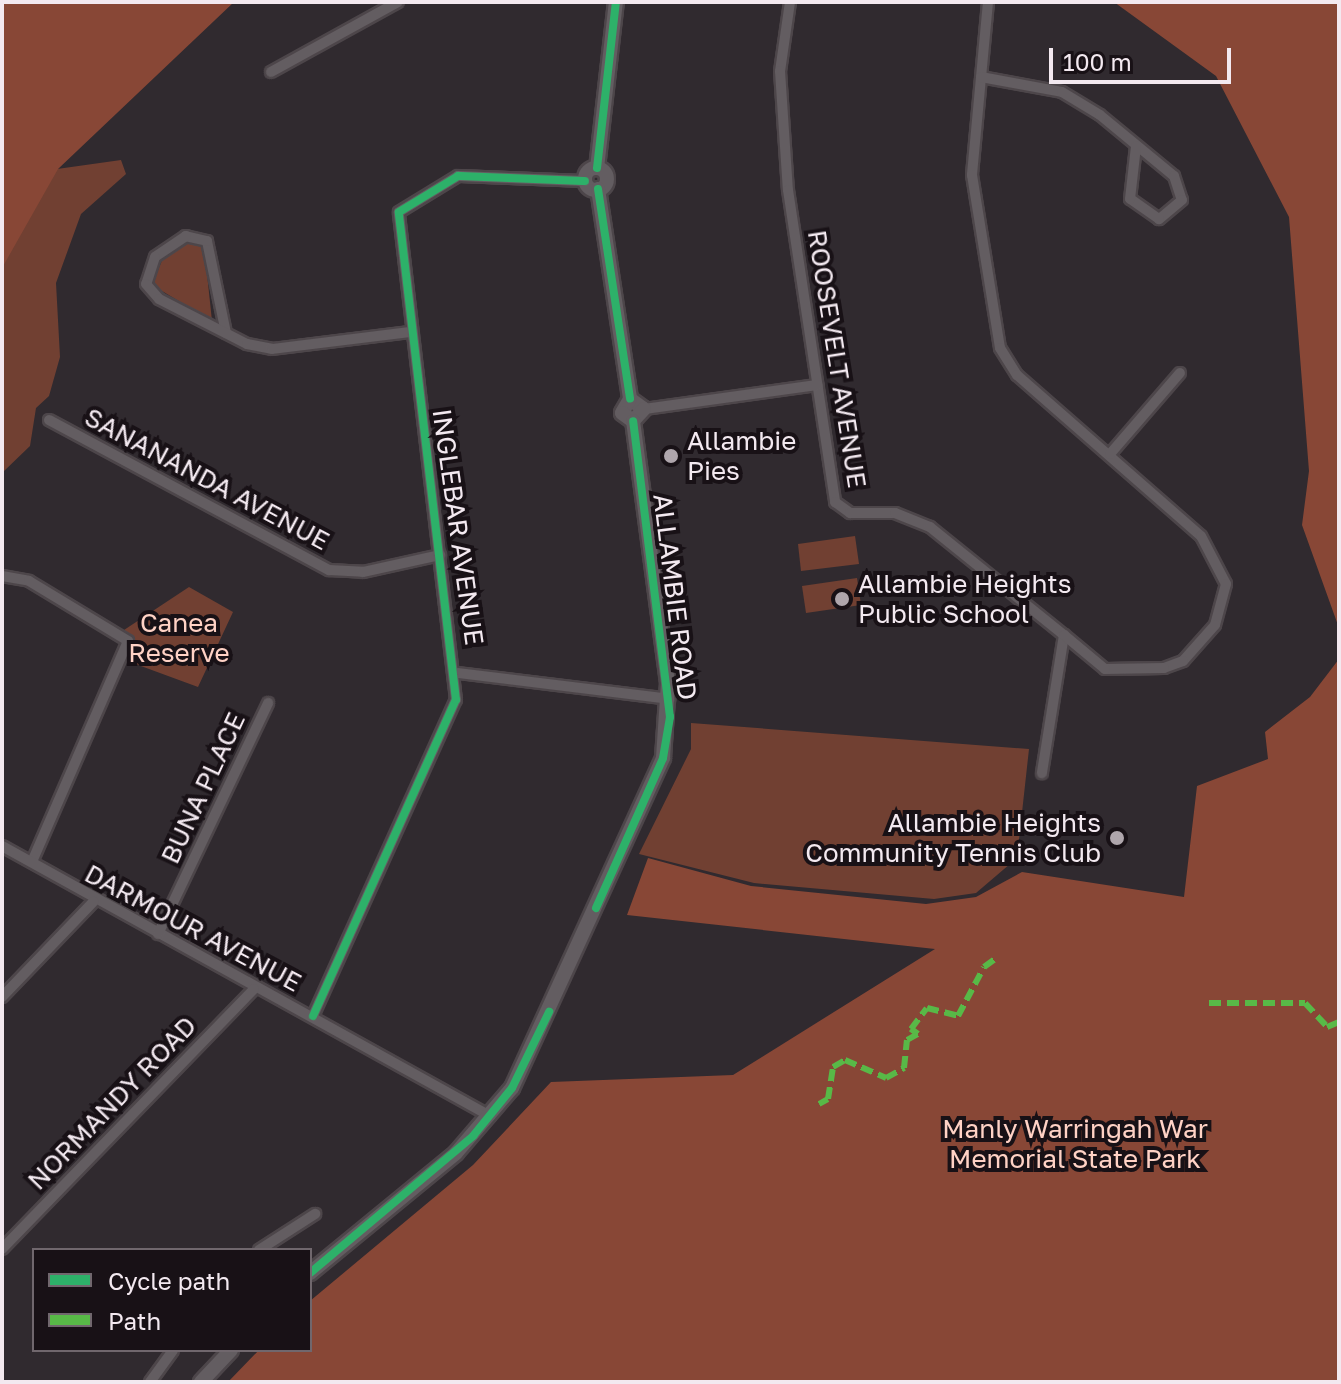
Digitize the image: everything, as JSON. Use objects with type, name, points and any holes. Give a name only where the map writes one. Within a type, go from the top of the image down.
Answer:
[{"type":"main road","points":[[616,2],[597,168],[585,181],[598,189],[630,399],[644,409],[633,421]]},
{"type":"main road","points":[[597,168],[607,179],[598,189]]},
{"type":"main road","name":"ALLAMBIE ROAD","points":[[312,1271],[490,1116],[526,1063],[651,786],[669,733],[669,699],[633,421],[622,413],[630,399]]},
{"type":"main road","points":[[201,1382],[229,1352]]},
{"type":"street","points":[[271,72],[398,2]]},
{"type":"street","name":"ROOSEVELT AVENUE","points":[[790,2],[780,71],[788,190],[835,502],[850,513],[895,513],[930,527],[1105,669],[1139,674],[1183,661],[1215,625],[1224,600],[1218,557],[1201,536],[1017,375],[1000,348],[972,175],[988,2]]},
{"type":"street","points":[[981,77],[1062,92],[1136,146],[1174,176],[1182,200],[1172,214],[1148,218],[1130,199],[1136,146]]},
{"type":"street","name":"INGLEBAR AVENUE","points":[[313,1016],[456,700],[458,673],[411,332],[399,212],[458,176],[585,181]]},
{"type":"street","points":[[226,333],[207,241],[186,236],[155,257],[146,284],[159,299],[226,333],[272,349],[411,332]]},
{"type":"street","points":[[1110,454],[1180,373]]},
{"type":"street","points":[[644,409],[817,385]]},
{"type":"street","name":"SANANANDA AVENUE","points":[[49,420],[329,570],[363,572],[440,555]]},
{"type":"street","points":[[2,576],[29,581],[128,641],[32,862]]},
{"type":"street","points":[[1042,773],[1064,635]]},
{"type":"street","points":[[458,673],[669,699]]},
{"type":"street","name":"BUNA PLACE","points":[[158,934],[268,703]]},
{"type":"street","name":"DARMOUR AVENUE","points":[[2,846],[93,902],[158,934],[254,989],[313,1016],[490,1116]]},
{"type":"street","points":[[2,997],[93,902]]},
{"type":"street","name":"NORMANDY ROAD","points":[[2,1249],[254,989]]},
{"type":"street","points":[[262,1248],[315,1214]]},
{"type":"street","points":[[150,1382],[172,1352]]},
{"type":"green space","points":[[2,2],[234,2],[58,169],[2,268]]},
{"type":"green space","points":[[1114,2],[1339,2],[1339,628],[1302,525],[1309,471],[1289,217],[1216,76]]},
{"type":"green space","points":[[121,160],[126,174],[81,214],[56,283],[60,357],[49,396],[36,408],[30,446],[2,473],[3,258],[57,169]]},
{"type":"green space","points":[[197,238],[204,245],[212,321],[152,285],[163,258]]},
{"type":"green space","points":[[855,536],[859,564],[801,571],[798,544]]},
{"type":"green space","points":[[857,578],[861,605],[806,613],[802,586]]},
{"type":"green space","name":"Canea Reserve","points":[[189,587],[233,612],[198,687],[130,662],[133,644],[124,630]]},
{"type":"green space","name":"Manly Warringah War Memorial State Park","points":[[1339,659],[1339,1382],[228,1382],[257,1352],[312,1352],[312,1299],[473,1165],[551,1082],[733,1075],[935,949],[627,915],[648,858],[751,886],[926,904],[976,897],[1022,872],[1184,897],[1197,786],[1268,759],[1265,732],[1310,697]]},
{"type":"green space","points":[[691,723],[1029,749],[1017,858],[976,893],[934,899],[754,883],[639,854],[691,749]]},
{"type":"marked path","points":[[819,1104],[828,1099],[833,1067],[845,1060],[886,1078],[904,1068],[907,1040],[918,1034],[911,1029],[927,1008],[958,1016],[984,967],[998,957]]},
{"type":"marked path","points":[[1209,1003],[1305,1003],[1327,1027],[1339,1022]]},
{"type":"cycle path","points":[[597,168],[616,2]]},
{"type":"cycle path","points":[[313,1016],[456,700],[399,212],[458,176],[585,181]]},
{"type":"cycle path","points":[[598,189],[630,399]]},
{"type":"cycle path","points":[[596,908],[663,758],[670,717],[633,421]]},
{"type":"cycle path","points":[[312,1271],[473,1136],[512,1088],[549,1012]]},
{"type":"place","name":"Allambie Pies","points":[[671,456]]},
{"type":"place","name":"Allambie Heights Public School","points":[[842,599]]},
{"type":"place","name":"Allambie Heights Community Tennis Club","points":[[1117,838]]}]
